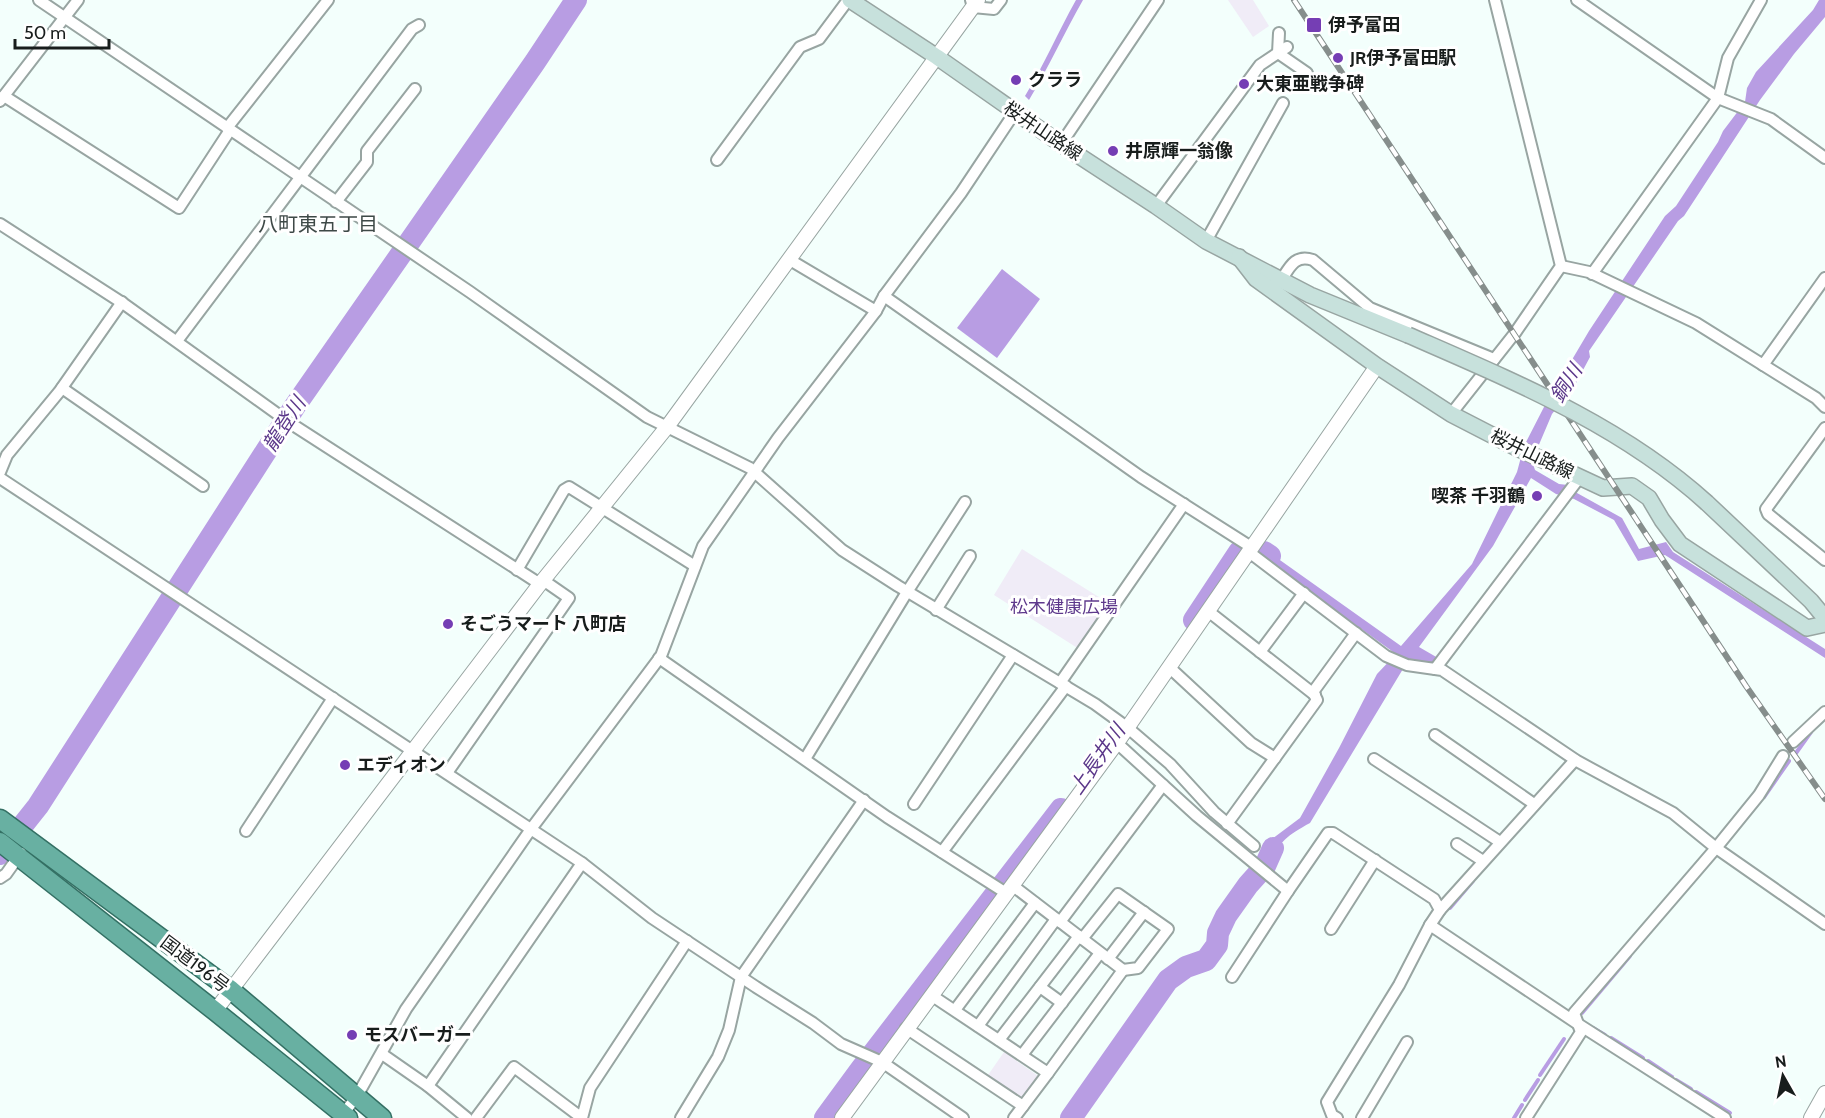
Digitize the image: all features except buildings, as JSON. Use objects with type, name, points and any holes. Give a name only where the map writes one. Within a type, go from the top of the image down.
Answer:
[{"type":"highway","name":"国道196号","points":[[4,822],[18,846],[344,1117]]},
{"type":"highway","name":"国道196号","points":[[18,846],[231,990],[382,1118]]},
{"type":"main road","name":"桜井山路線","points":[[849,0],[937,57],[1061,144],[1206,241],[1348,311],[1537,392],[1607,429],[1707,503],[1811,601],[1825,618]]},
{"type":"main road","name":"桜井山路線","points":[[1239,257],[1256,279],[1377,366],[1451,414],[1603,488],[1632,486],[1649,498],[1680,544],[1807,628],[1825,624]]},
{"type":"street","points":[[39,0],[470,292],[647,417],[750,468],[842,550],[936,610],[1095,704],[1128,728],[1170,764],[1227,824],[1254,846]]},
{"type":"street","points":[[78,0],[2,99],[179,208],[228,129],[328,0]]},
{"type":"street","points":[[717,160],[800,47],[819,39],[849,0]]},
{"type":"street","points":[[215,1011],[542,582],[666,426],[790,260],[937,57],[974,2],[994,9],[1001,0]]},
{"type":"street","points":[[1061,144],[1158,0]]},
{"type":"street","points":[[1451,414],[1537,303],[1561,266],[1495,0]]},
{"type":"street","points":[[1577,0],[1718,98],[1771,118],[1825,158]]},
{"type":"street","points":[[1592,274],[1718,98],[1728,58],[1761,0]]},
{"type":"street","points":[[177,342],[412,29],[419,25]]},
{"type":"street","points":[[1279,33],[1283,50],[1307,74]]},
{"type":"street","points":[[1156,206],[1260,65],[1283,50]]},
{"type":"street","points":[[336,202],[366,162],[367,151],[415,89]]},
{"type":"street","points":[[1206,241],[1283,103]]},
{"type":"street","points":[[344,1117],[406,1009],[531,829],[659,658],[703,546],[753,472],[876,311],[884,296],[961,193],[1015,112]]},
{"type":"street","points":[[0,224],[122,302],[290,423],[517,570],[568,598],[447,773]]},
{"type":"street","points":[[1282,279],[1295,260],[1304,257],[1313,260],[1370,308],[1494,359]]},
{"type":"street","points":[[790,260],[876,311]]},
{"type":"street","points":[[1561,266],[1592,274],[1696,323],[1816,398],[1825,406]]},
{"type":"street","points":[[1763,365],[1825,278]]},
{"type":"street","points":[[884,296],[1250,550],[1386,656],[1407,665],[1442,670],[1575,760],[1673,813],[1716,848],[1825,924]]},
{"type":"street","points":[[0,472],[8,455],[62,388],[122,302]]},
{"type":"street","points":[[842,1118],[1128,728],[1377,366]]},
{"type":"street","points":[[62,388],[203,486]]},
{"type":"street","points":[[1825,428],[1766,509],[1768,514],[1825,560]]},
{"type":"street","points":[[1435,669],[1580,477]]},
{"type":"street","points":[[0,478],[582,863],[652,918],[813,1023],[841,1044],[882,1062],[963,1118]]},
{"type":"street","points":[[517,570],[564,490],[568,487],[695,566]]},
{"type":"street","points":[[805,759],[964,502]]},
{"type":"street","points":[[942,852],[1063,684],[1184,504]]},
{"type":"street","points":[[936,610],[970,556]]},
{"type":"street","points":[[1260,652],[1304,593]]},
{"type":"street","points":[[1208,611],[1315,695]]},
{"type":"street","points":[[1227,824],[1317,700],[1313,692],[1356,633]]},
{"type":"street","points":[[914,804],[1013,655]]},
{"type":"street","points":[[659,658],[942,852],[1035,903],[1058,921],[1081,938],[1123,970],[1138,968],[1168,929],[1118,894],[1081,938],[1040,987],[999,1040]]},
{"type":"street","points":[[1169,667],[1251,743],[1275,758]]},
{"type":"street","points":[[246,831],[333,698]]},
{"type":"street","points":[[1793,742],[1825,712]]},
{"type":"street","points":[[1435,735],[1534,804]]},
{"type":"street","points":[[1117,743],[1225,839],[1288,891]]},
{"type":"street","points":[[1526,1118],[1581,1032],[1574,1013],[1716,848],[1759,795],[1783,756]]},
{"type":"street","points":[[1374,759],[1500,842]]},
{"type":"street","points":[[1337,1118],[1332,1115],[1326,1102],[1399,985],[1430,925],[1440,910],[1483,861],[1575,760]]},
{"type":"street","points":[[978,1026],[1163,785]]},
{"type":"street","points":[[681,1118],[695,1098],[722,1048],[729,1030],[741,977],[864,800]]},
{"type":"street","points":[[1232,977],[1328,833],[1333,833],[1434,899],[1440,910]]},
{"type":"street","points":[[1457,844],[1483,861]]},
{"type":"street","points":[[0,878],[6,874],[18,846]]},
{"type":"street","points":[[1331,929],[1375,860]]},
{"type":"street","points":[[428,1086],[582,863]]},
{"type":"street","points":[[955,1010],[1035,903]]},
{"type":"street","points":[[1022,1055],[1062,1003],[1144,912]]},
{"type":"street","points":[[1430,925],[1578,1024],[1725,1118]]},
{"type":"street","points":[[476,1118],[514,1068],[582,1118],[590,1088],[687,941]]},
{"type":"street","points":[[1014,1118],[1123,970]]},
{"type":"street","points":[[1040,987],[1062,1003]]},
{"type":"street","points":[[931,994],[1048,1073]]},
{"type":"street","points":[[906,1028],[1023,1106]]},
{"type":"street","points":[[1362,1118],[1407,1042]]},
{"type":"street","points":[[382,1054],[428,1086],[467,1118]]},
{"type":"street","points":[[1811,1118],[1825,1093]]},
{"type":"green space","points":[[1228,0],[1253,0],[1269,26],[1253,37]]},
{"type":"green space","name":"松木健康広場","points":[[1022,549],[1110,604],[1079,649],[994,595]]},
{"type":"green space","points":[[1004,1052],[1041,1078],[1024,1101],[986,1078]]},
{"type":"water","points":[[1076,0],[1083,0],[1029,100],[1025,96]]},
{"type":"water","name":"銅川","points":[[1819,0],[1825,0],[1825,17],[1760,100],[1684,216],[1678,221],[1589,351],[1590,357],[1575,385],[1552,414],[1533,464],[1535,470],[1559,484],[1568,485],[1577,493],[1622,518],[1639,549],[1666,542],[1673,552],[1825,649],[1825,658],[1665,555],[1638,561],[1614,520],[1574,499],[1556,494],[1531,478],[1493,546],[1419,647],[1438,658],[1434,664],[1409,659],[1310,823],[1279,846],[1269,869],[1259,863],[1272,839],[1300,818],[1377,674],[1396,654],[1259,555],[1260,546],[1401,646],[1472,564],[1517,472],[1524,446],[1589,331],[1665,216],[1676,206],[1723,131],[1745,102],[1747,88],[1756,72],[1813,10]]},
{"type":"water","points":[[1002,269],[1040,299],[997,358],[957,328]]},
{"type":"waterway","name":"龍登川","points":[[0,854],[38,806],[295,406],[576,0]]},
{"type":"waterway","name":"上長井川","points":[[1194,620],[1239,552],[1264,552],[1270,556]]},
{"type":"waterway","points":[[1796,753],[1811,732]]},
{"type":"waterway","points":[[1764,797],[1789,761]]},
{"type":"waterway","name":"上長井川","points":[[825,1118],[1061,809]]},
{"type":"waterway","name":"上長井川","points":[[1071,1118],[1168,980],[1186,967],[1206,960],[1217,945],[1218,933],[1226,916],[1265,866],[1273,848]]},
{"type":"waterway","points":[[1450,908],[1473,881]]},
{"type":"waterway","points":[[1582,1013],[1630,956]]},
{"type":"waterway","points":[[1593,1028],[1605,1035]]},
{"type":"waterway","points":[[1611,1038],[1643,1058]]},
{"type":"waterway","points":[[1540,1075],[1564,1039]]},
{"type":"waterway","points":[[1648,1061],[1672,1077]]},
{"type":"waterway","points":[[1525,1100],[1538,1080]]},
{"type":"waterway","points":[[1676,1080],[1691,1089]]},
{"type":"waterway","points":[[1696,1092],[1730,1113]]},
{"type":"waterway","points":[[1514,1118],[1522,1105]]},
{"type":"railway","points":[[1294,0],[1746,686],[1825,799]]},
{"type":"place","name":"伊予富田","points":[[1314,25]]},
{"type":"place","name":"JR伊予富田駅","points":[[1338,58]]},
{"type":"place","name":"クララ","points":[[1016,80]]},
{"type":"place","name":"大東亜戦争碑","points":[[1244,84]]},
{"type":"place","name":"井原輝一翁像","points":[[1113,151]]},
{"type":"place","name":"喫茶 千羽鶴","points":[[1537,496]]},
{"type":"place","name":"そごうマート 八町店","points":[[448,624]]},
{"type":"place","name":"エディオン","points":[[345,765]]},
{"type":"place","name":"モスバーガー","points":[[352,1035]]},
{"type":"district","name":"八町東五丁目","points":[[318,224]]}]
